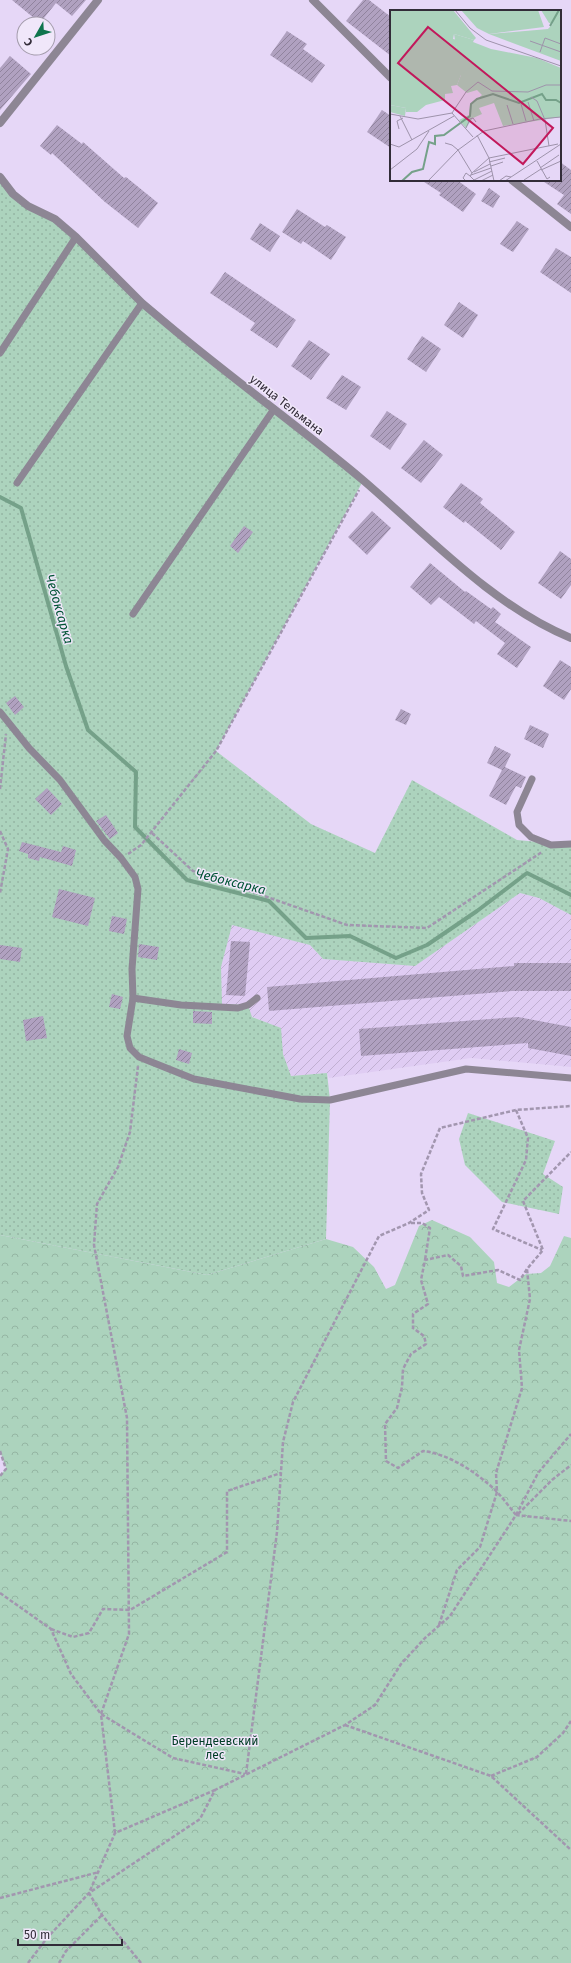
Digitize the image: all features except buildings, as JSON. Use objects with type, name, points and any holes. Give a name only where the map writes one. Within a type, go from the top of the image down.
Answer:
[{"type":"street","points":[[0,123],[98,0]]},
{"type":"street","points":[[313,0],[390,77]]},
{"type":"street","name":"улица Тельмана","points":[[0,177],[13,194],[28,206],[55,219],[76,236],[142,303],[204,355],[363,481],[490,591],[554,632],[571,638]]},
{"type":"street","points":[[513,181],[571,227]]},
{"type":"lane","points":[[0,353],[76,236]]},
{"type":"lane","points":[[17,483],[142,303]]},
{"type":"lane","points":[[132,614],[274,409]]},
{"type":"lane","points":[[0,712],[29,748],[60,780],[104,840],[121,858],[135,877],[138,889],[132,968],[133,998],[127,1036],[130,1048],[139,1057],[194,1080],[300,1099],[330,1100],[466,1069],[571,1078]]},
{"type":"lane","points":[[532,779],[517,812],[519,824],[531,837],[551,845],[571,844]]},
{"type":"lane","points":[[133,998],[180,1006],[238,1008],[248,1005],[257,998]]},
{"type":"path","points":[[121,858],[141,845],[152,833],[216,750],[363,481]]},
{"type":"path","points":[[0,789],[2,758],[8,721]]},
{"type":"path","points":[[0,831],[8,849],[0,893]]},
{"type":"path","points":[[152,833],[193,871],[347,925],[427,928],[551,845]]},
{"type":"path","points":[[89,1893],[115,1833],[101,1714],[129,1634],[130,1610],[127,1418],[94,1245],[97,1204],[118,1167],[130,1132],[139,1057]]},
{"type":"path","points":[[246,1774],[277,1532],[283,1442],[293,1402],[379,1236],[409,1223],[429,1210],[422,1193],[420,1174],[440,1128],[516,1110],[571,1106]]},
{"type":"path","points":[[516,1110],[528,1138],[526,1160],[493,1230],[543,1250]]},
{"type":"path","points":[[543,1250],[523,1201],[571,1152]]},
{"type":"path","points":[[409,1223],[422,1223],[430,1228],[421,1280],[428,1304],[413,1314],[413,1328],[424,1336],[426,1344],[411,1354],[403,1369],[402,1387],[397,1408],[385,1424],[386,1461],[398,1468],[423,1451],[437,1452],[471,1472],[497,1492],[516,1516],[571,1521]]},
{"type":"path","points":[[425,1260],[448,1255],[460,1266],[463,1276],[498,1270],[520,1280],[543,1250]]},
{"type":"path","points":[[439,1626],[457,1570],[480,1547],[497,1492],[496,1473],[522,1388],[520,1350],[530,1299],[527,1269]]},
{"type":"path","points":[[115,1833],[215,1790],[345,1725],[376,1705],[401,1664],[450,1616],[516,1516],[538,1473],[571,1434]]},
{"type":"path","points":[[0,1451],[6,1468],[0,1476]]},
{"type":"path","points":[[516,1516],[552,1480],[571,1464]]},
{"type":"path","points":[[0,1593],[51,1629],[73,1637],[89,1633],[103,1609],[130,1610],[227,1552],[227,1491],[281,1473]]},
{"type":"path","points":[[51,1629],[71,1674],[101,1714],[173,1758],[246,1774]]},
{"type":"path","points":[[491,1776],[537,1757],[563,1733],[571,1721]]},
{"type":"path","points":[[345,1725],[491,1776],[571,1850]]},
{"type":"path","points":[[28,1963],[47,1938],[89,1893],[200,1818],[215,1790]]},
{"type":"path","points":[[0,1898],[99,1872]]},
{"type":"path","points":[[89,1893],[102,1915],[141,1963]]},
{"type":"path","points":[[59,1963],[66,1952],[102,1915]]},
{"type":"shaded area","points":[[520,893],[539,898],[571,915],[571,1067],[471,1058],[329,1078],[327,1073],[291,1076],[283,1054],[280,1028],[222,1004],[221,967],[232,924],[310,945],[323,959],[415,966]]},
{"type":"green space","points":[[0,177],[13,194],[55,219],[142,303],[363,481],[216,751],[311,824],[375,853],[412,780],[517,840],[571,845],[571,915],[539,898],[520,893],[415,966],[323,959],[310,945],[232,925],[221,967],[222,1004],[248,1005],[252,1017],[281,1028],[283,1054],[291,1076],[327,1073],[330,1100],[326,1239],[207,1275],[0,1235]]},
{"type":"green space","points":[[468,1113],[555,1141],[543,1174],[563,1187],[559,1214],[502,1202],[465,1165],[459,1139]]},
{"type":"green space","name":"Берендеевский лес","points":[[432,1220],[470,1237],[494,1262],[497,1283],[509,1287],[526,1274],[541,1273],[550,1266],[564,1236],[571,1238],[571,1963],[0,1963],[0,1476],[6,1468],[0,1451],[0,1235],[207,1275],[326,1239],[353,1247],[374,1267],[386,1289],[395,1285],[419,1226]]},
{"type":"waterway","name":"Чебоксарка","points":[[0,497],[21,508],[66,666],[88,730],[136,772],[135,827],[187,880],[269,901],[306,938],[350,936],[396,958],[427,945],[477,911],[527,873],[571,895]]}]
